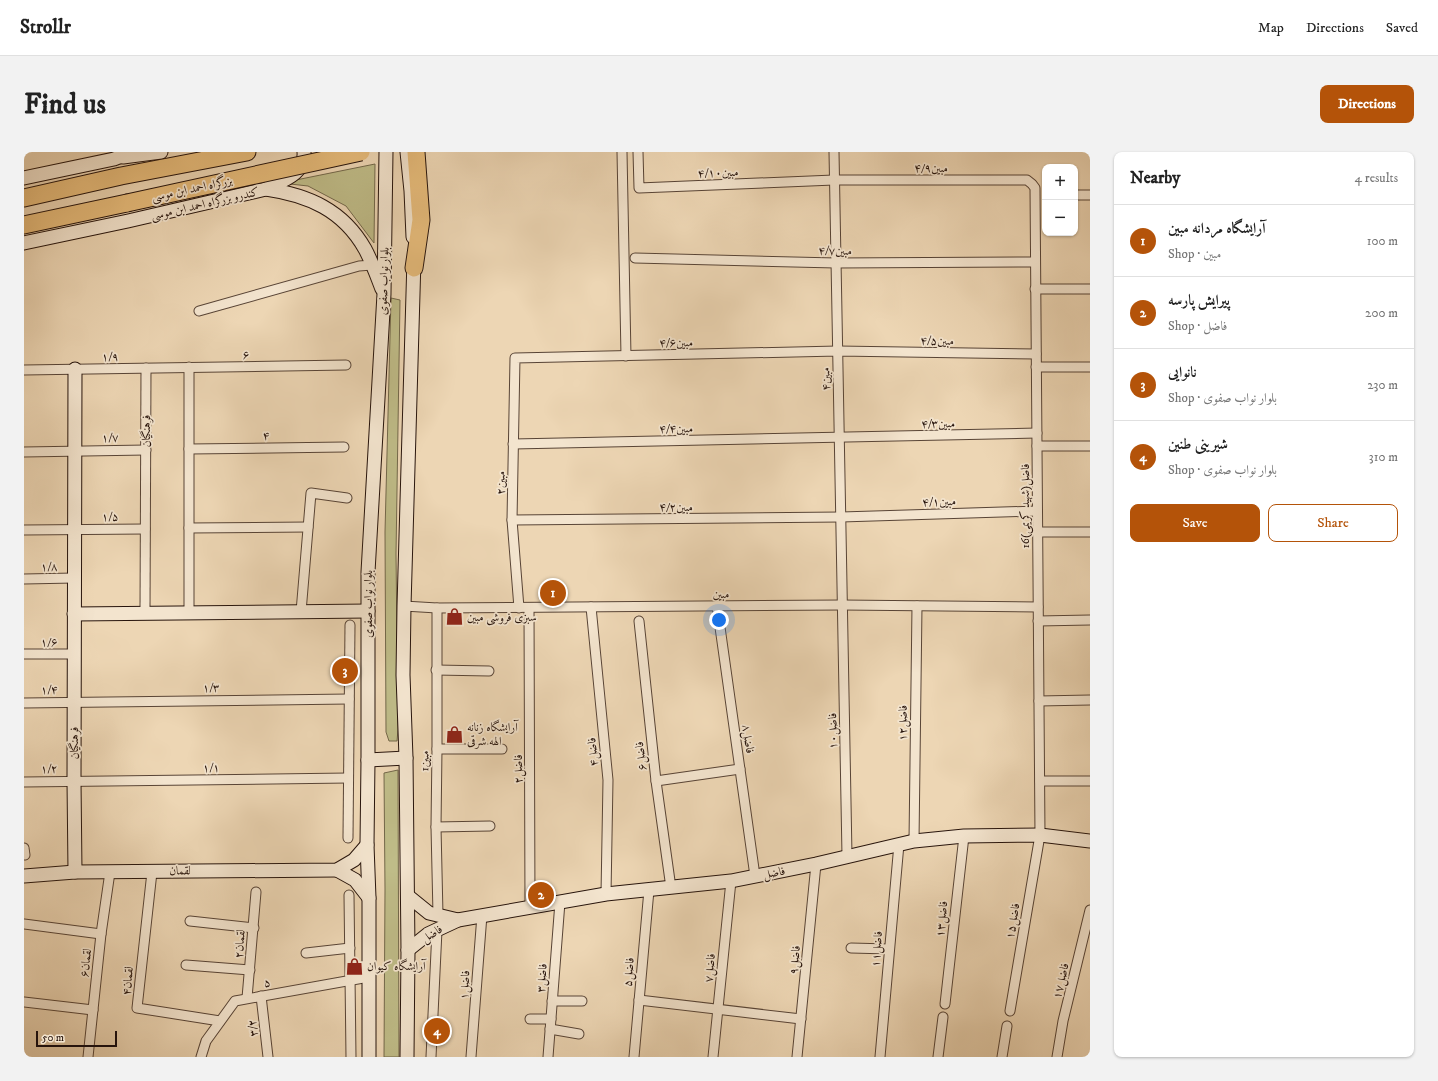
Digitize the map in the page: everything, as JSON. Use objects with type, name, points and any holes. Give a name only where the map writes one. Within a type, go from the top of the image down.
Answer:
[{"type":"highway","name":"بزرگراه احمد ابن موسی","points":[[24,198],[120,176],[247,152]]},
{"type":"highway","name":"بزرگراه احمد ابن موسی","points":[[24,225],[361,152]]},
{"type":"highway","points":[[414,268],[421,220],[416,152]]},
{"type":"main road","points":[[114,158],[132,152]]},
{"type":"main road","points":[[24,178],[114,158],[161,152]]},
{"type":"main road","points":[[266,189],[293,175],[300,169],[304,161],[304,152]]},
{"type":"main road","name":"بلوار نواب صفوی","points":[[369,1057],[369,898],[367,845],[368,564],[384,294],[386,152]]},
{"type":"main road","points":[[407,152],[411,191],[414,268],[403,675],[408,896],[407,1057]]},
{"type":"main road","name":"کندرو بزرگراه احمد ابن موسی","points":[[24,243],[266,189],[281,191],[302,196],[336,214],[351,230],[364,249],[384,294]]},
{"type":"main road","name":"فرهنگیان","points":[[75,369],[75,872]]},
{"type":"main road","points":[[74,614],[368,612]]},
{"type":"main road","points":[[368,760],[406,758]]},
{"type":"main road","name":"فاضل","points":[[408,950],[428,934],[458,920],[606,894],[731,881],[816,864],[914,841],[964,836],[1040,835],[1090,840]]},
{"type":"main road","points":[[337,870],[354,860],[367,845]]},
{"type":"main road","name":"لقمان","points":[[24,876],[75,872],[337,870],[355,880],[369,898]]},
{"type":"main road","name":"فاضل","points":[[408,896],[429,913],[458,920]]},
{"type":"street","points":[[622,152],[626,356]]},
{"type":"street","name":"۴/۱۰مبین","points":[[638,152],[639,188],[834,180]]},
{"type":"street","name":"۴مبین","points":[[834,152],[842,605]]},
{"type":"street","name":"۴/۹مبین","points":[[834,180],[1027,180]]},
{"type":"street","name":"16فاضل(شهید کریمی)","points":[[1027,180],[1040,194],[1035,262],[1040,835]]},
{"type":"street","points":[[1078,195],[1090,195]]},
{"type":"street","name":"۴/۷مبین","points":[[635,258],[836,263],[1035,262]]},
{"type":"street","points":[[199,311],[359,266],[372,265]]},
{"type":"street","points":[[1035,289],[1090,289]]},
{"type":"street","name":"۴/۶مبین","points":[[515,358],[838,352]]},
{"type":"street","name":"۴/۵مبین","points":[[838,352],[1036,354]]},
{"type":"street","name":"۲مبین","points":[[515,358],[512,520],[519,608]]},
{"type":"street","name":"۶","points":[[146,368],[346,365]]},
{"type":"street","points":[[189,367],[189,613]]},
{"type":"street","points":[[1036,367],[1090,367]]},
{"type":"street","name":"۱/۹","points":[[24,370],[146,368]]},
{"type":"street","name":"فرهنگیان","points":[[145,613],[146,368]]},
{"type":"street","name":"۴/۳مبین","points":[[839,438],[1037,433]]},
{"type":"street","name":"۴/۴مبین","points":[[513,444],[839,438]]},
{"type":"street","points":[[1037,446],[1090,446]]},
{"type":"street","name":"۴","points":[[189,449],[344,447]]},
{"type":"street","name":"۱/۷","points":[[24,452],[146,450]]},
{"type":"street","points":[[301,612],[311,493],[347,498]]},
{"type":"street","name":"۴/۱مبین","points":[[841,518],[1037,512]]},
{"type":"street","name":"۴/۲مبین","points":[[512,520],[841,518]]},
{"type":"street","points":[[189,528],[308,527]]},
{"type":"street","name":"۱/۵","points":[[24,530],[145,529]]},
{"type":"street","points":[[1037,532],[1090,532]]},
{"type":"street","name":"۱/۸","points":[[24,579],[74,578]]},
{"type":"street","name":"مبین","points":[[404,606],[437,608],[842,605],[1038,607]]},
{"type":"street","name":"۱۰فاضل","points":[[842,605],[847,856]]},
{"type":"street","name":"۸فاضل","points":[[717,606],[755,876]]},
{"type":"street","name":"۱۲فاضل","points":[[914,841],[917,606]]},
{"type":"street","name":"۴فاضل","points":[[591,607],[608,780],[606,894]]},
{"type":"street","name":"1مبین","points":[[437,608],[436,827],[438,915]]},
{"type":"street","name":"۲فاضل","points":[[529,608],[530,907]]},
{"type":"street","name":"۶فاضل","points":[[639,620],[656,782],[671,888]]},
{"type":"street","points":[[1038,621],[1090,620]]},
{"type":"street","points":[[348,838],[350,625]]},
{"type":"street","name":"۱/۶","points":[[24,654],[74,654]]},
{"type":"street","points":[[436,670],[489,671]]},
{"type":"street","name":"۱/۳","points":[[74,702],[349,699]]},
{"type":"street","points":[[1039,701],[1090,700]]},
{"type":"street","name":"۱/۴","points":[[24,703],[74,702]]},
{"type":"street","points":[[437,749],[502,748]]},
{"type":"street","points":[[656,782],[740,769]]},
{"type":"street","name":"۱/۱","points":[[74,781],[348,778]]},
{"type":"street","name":"۱/۲","points":[[24,782],[74,781]]},
{"type":"street","points":[[1040,781],[1090,781]]},
{"type":"street","points":[[436,827],[490,826]]},
{"type":"street","name":"۱۵فاضل","points":[[1010,1011],[1040,835]]},
{"type":"street","name":"۱۳فاضل","points":[[945,1004],[964,836]]},
{"type":"street","name":"۱۱فاضل","points":[[880,1057],[899,844]]},
{"type":"street","name":"۹فاضل","points":[[798,1057],[816,864]]},
{"type":"street","name":"۶لقمان","points":[[88,1057],[110,872]]},
{"type":"street","name":"لقمان۴","points":[[152,872],[137,1008],[220,1021]]},
{"type":"street","name":"۷فاضل","points":[[714,1057],[731,881]]},
{"type":"street","name":"۵فاضل","points":[[634,1057],[649,890]]},
{"type":"street","name":"۲لقمان","points":[[247,998],[256,892]]},
{"type":"street","points":[[349,895],[351,1057]]},
{"type":"street","name":"۳فاضل","points":[[548,1057],[560,902]]},
{"type":"street","name":"۱۷فاضل","points":[[1057,1057],[1063,1021],[1090,910]]},
{"type":"street","name":"۱فاضل","points":[[471,1057],[482,915]]},
{"type":"street","points":[[190,921],[254,928]]},
{"type":"street","points":[[24,924],[102,934]]},
{"type":"street","points":[[432,1057],[437,930]]},
{"type":"street","points":[[306,953],[350,948]]},
{"type":"street","points":[[851,948],[889,949]]},
{"type":"street","points":[[186,964],[250,970]]},
{"type":"street","name":"۵","points":[[201,1057],[206,1041],[235,1001],[369,977]]},
{"type":"street","name":"۳/۲","points":[[261,996],[268,1057]]},
{"type":"street","points":[[639,1000],[801,1019]]},
{"type":"street","points":[[552,1001],[582,1001]]},
{"type":"street","points":[[24,1002],[93,1010]]},
{"type":"street","points":[[938,1057],[943,1017]]},
{"type":"street","points":[[530,1019],[551,1019]]},
{"type":"street","points":[[1002,1057],[1007,1026]]},
{"type":"street","points":[[550,1029],[579,1034]]},
{"type":"shaded area","points":[[375,164],[374,243],[346,206],[308,186],[281,183]]},
{"type":"shaded area","points":[[391,298],[400,300],[396,554],[397,741],[389,741],[386,732],[385,532]]},
{"type":"shaded area","points":[[398,770],[399,1057],[384,1057],[384,773]]},
{"type":"place","name":"آرایشگاه مردانه مبین","points":[[553,593]]},
{"type":"place","name":"سبزی فروشی مبین","points":[[454,617]]},
{"type":"place","name":"نانوایی","points":[[345,671]]},
{"type":"place","name":"آرایشگاه زنانه الهه شرقی","points":[[454,734]]},
{"type":"place","name":"پیرایش پارسه","points":[[541,895]]},
{"type":"place","name":"آرایشگاه کیوان","points":[[354,966]]},
{"type":"place","name":"شیرینی طنین","points":[[437,1031]]}]
